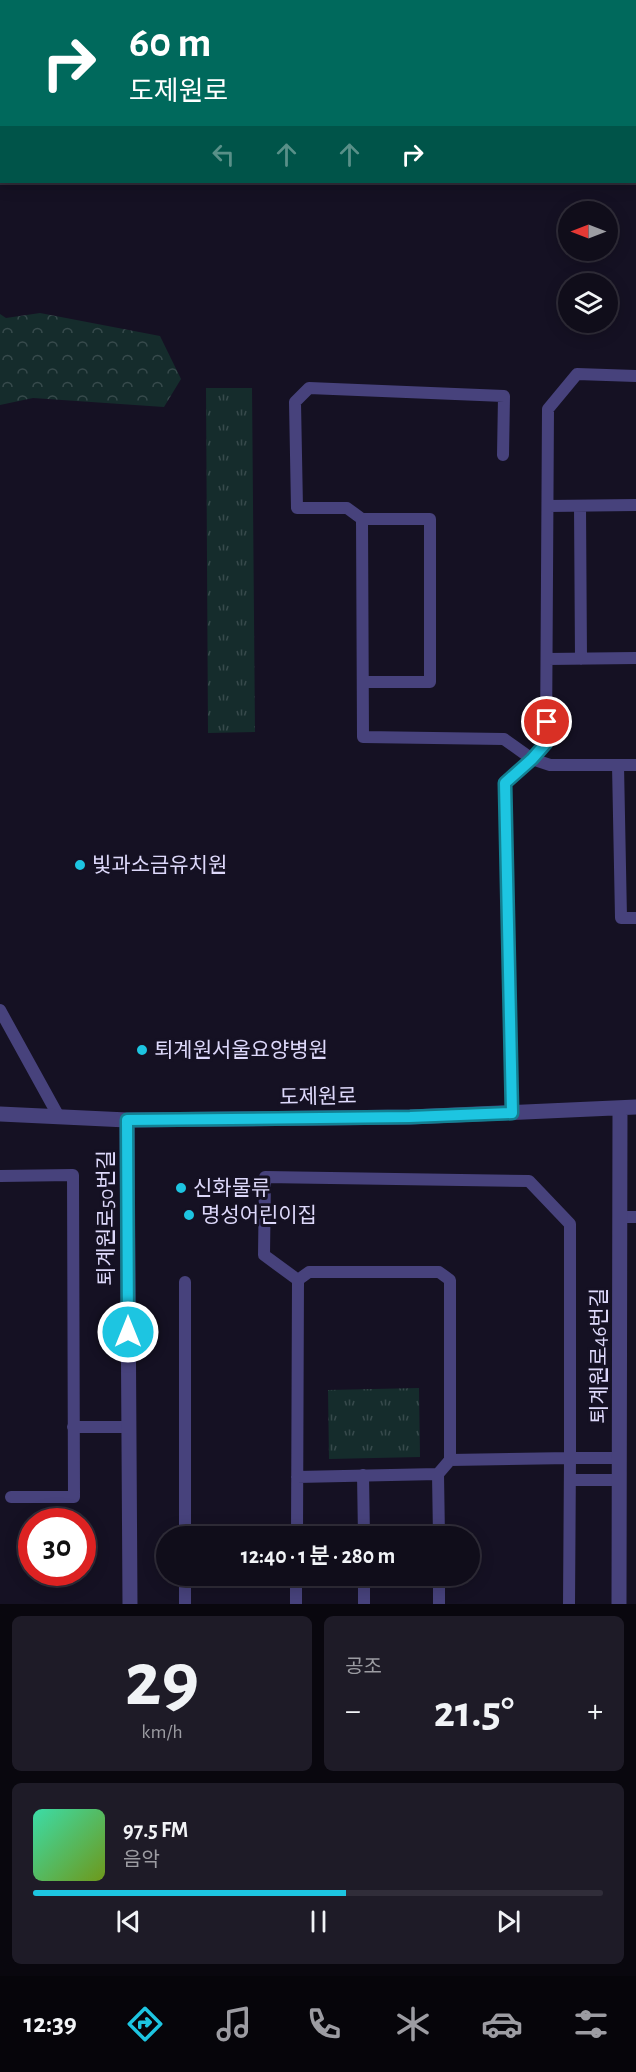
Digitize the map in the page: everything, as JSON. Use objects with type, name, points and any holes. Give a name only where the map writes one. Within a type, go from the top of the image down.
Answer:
[{"type":"street","name":"도제원로","points":[[0,1114],[127,1120],[410,1117],[628,1108]]},
{"type":"street","name":"퇴계원로46번길","points":[[619,1604],[620,1217],[628,1108]]},
{"type":"street","name":"퇴계원로50번길","points":[[127,1120],[130,1604]]},
{"type":"lane","points":[[512,1113],[505,783],[546,743],[548,409],[577,374],[636,376]]},
{"type":"lane","points":[[363,682],[430,682],[430,519],[362,519],[347,508],[297,508],[295,402],[309,388],[504,396],[503,454]]},
{"type":"lane","points":[[548,506],[636,505]]},
{"type":"lane","points":[[580,506],[581,659]]},
{"type":"lane","points":[[362,519],[363,738],[504,739],[532,759],[550,765],[636,765]]},
{"type":"lane","points":[[547,659],[636,658]]},
{"type":"lane","points":[[618,765],[621,918],[636,918]]},
{"type":"lane","points":[[0,1010],[59,1117]]},
{"type":"lane","points":[[0,1176],[73,1175],[74,1497],[11,1497]]},
{"type":"lane","points":[[298,1280],[264,1254],[265,1177],[529,1181],[570,1224],[569,1604]]},
{"type":"lane","points":[[620,1217],[636,1217]]},
{"type":"lane","points":[[298,1280],[309,1272],[439,1272],[450,1280],[450,1460],[438,1474],[439,1526]]},
{"type":"lane","points":[[297,1526],[298,1280]]},
{"type":"lane","points":[[184,1282],[185,1526]]},
{"type":"lane","points":[[73,1427],[129,1427]]},
{"type":"lane","points":[[450,1460],[620,1458]]},
{"type":"lane","points":[[297,1477],[438,1474]]},
{"type":"lane","points":[[363,1475],[364,1526]]},
{"type":"lane","points":[[570,1480],[620,1480]]},
{"type":"lane","points":[[185,1586],[185,1604]]},
{"type":"lane","points":[[296,1586],[296,1604]]},
{"type":"lane","points":[[364,1586],[364,1604]]},
{"type":"lane","points":[[439,1586],[439,1604]]},
{"type":"green space","points":[[40,313],[160,336],[181,379],[164,407],[33,398],[0,405],[0,314],[6,318]]},
{"type":"green space","points":[[206,388],[252,388],[255,732],[208,733]]},
{"type":"green space","points":[[419,1388],[420,1457],[329,1459],[328,1390]]},
{"type":"place","name":"빛과소금유치원","points":[[80,865]]},
{"type":"place","name":"퇴계원서울요양병원","points":[[142,1050]]},
{"type":"place","name":"신화물류","points":[[181,1188]]},
{"type":"place","name":"명성어린이집","points":[[189,1215]]},
{"type":"route","points":[[128,1332],[127,1120],[410,1117],[512,1113],[505,783],[546,743],[547,722]]}]
